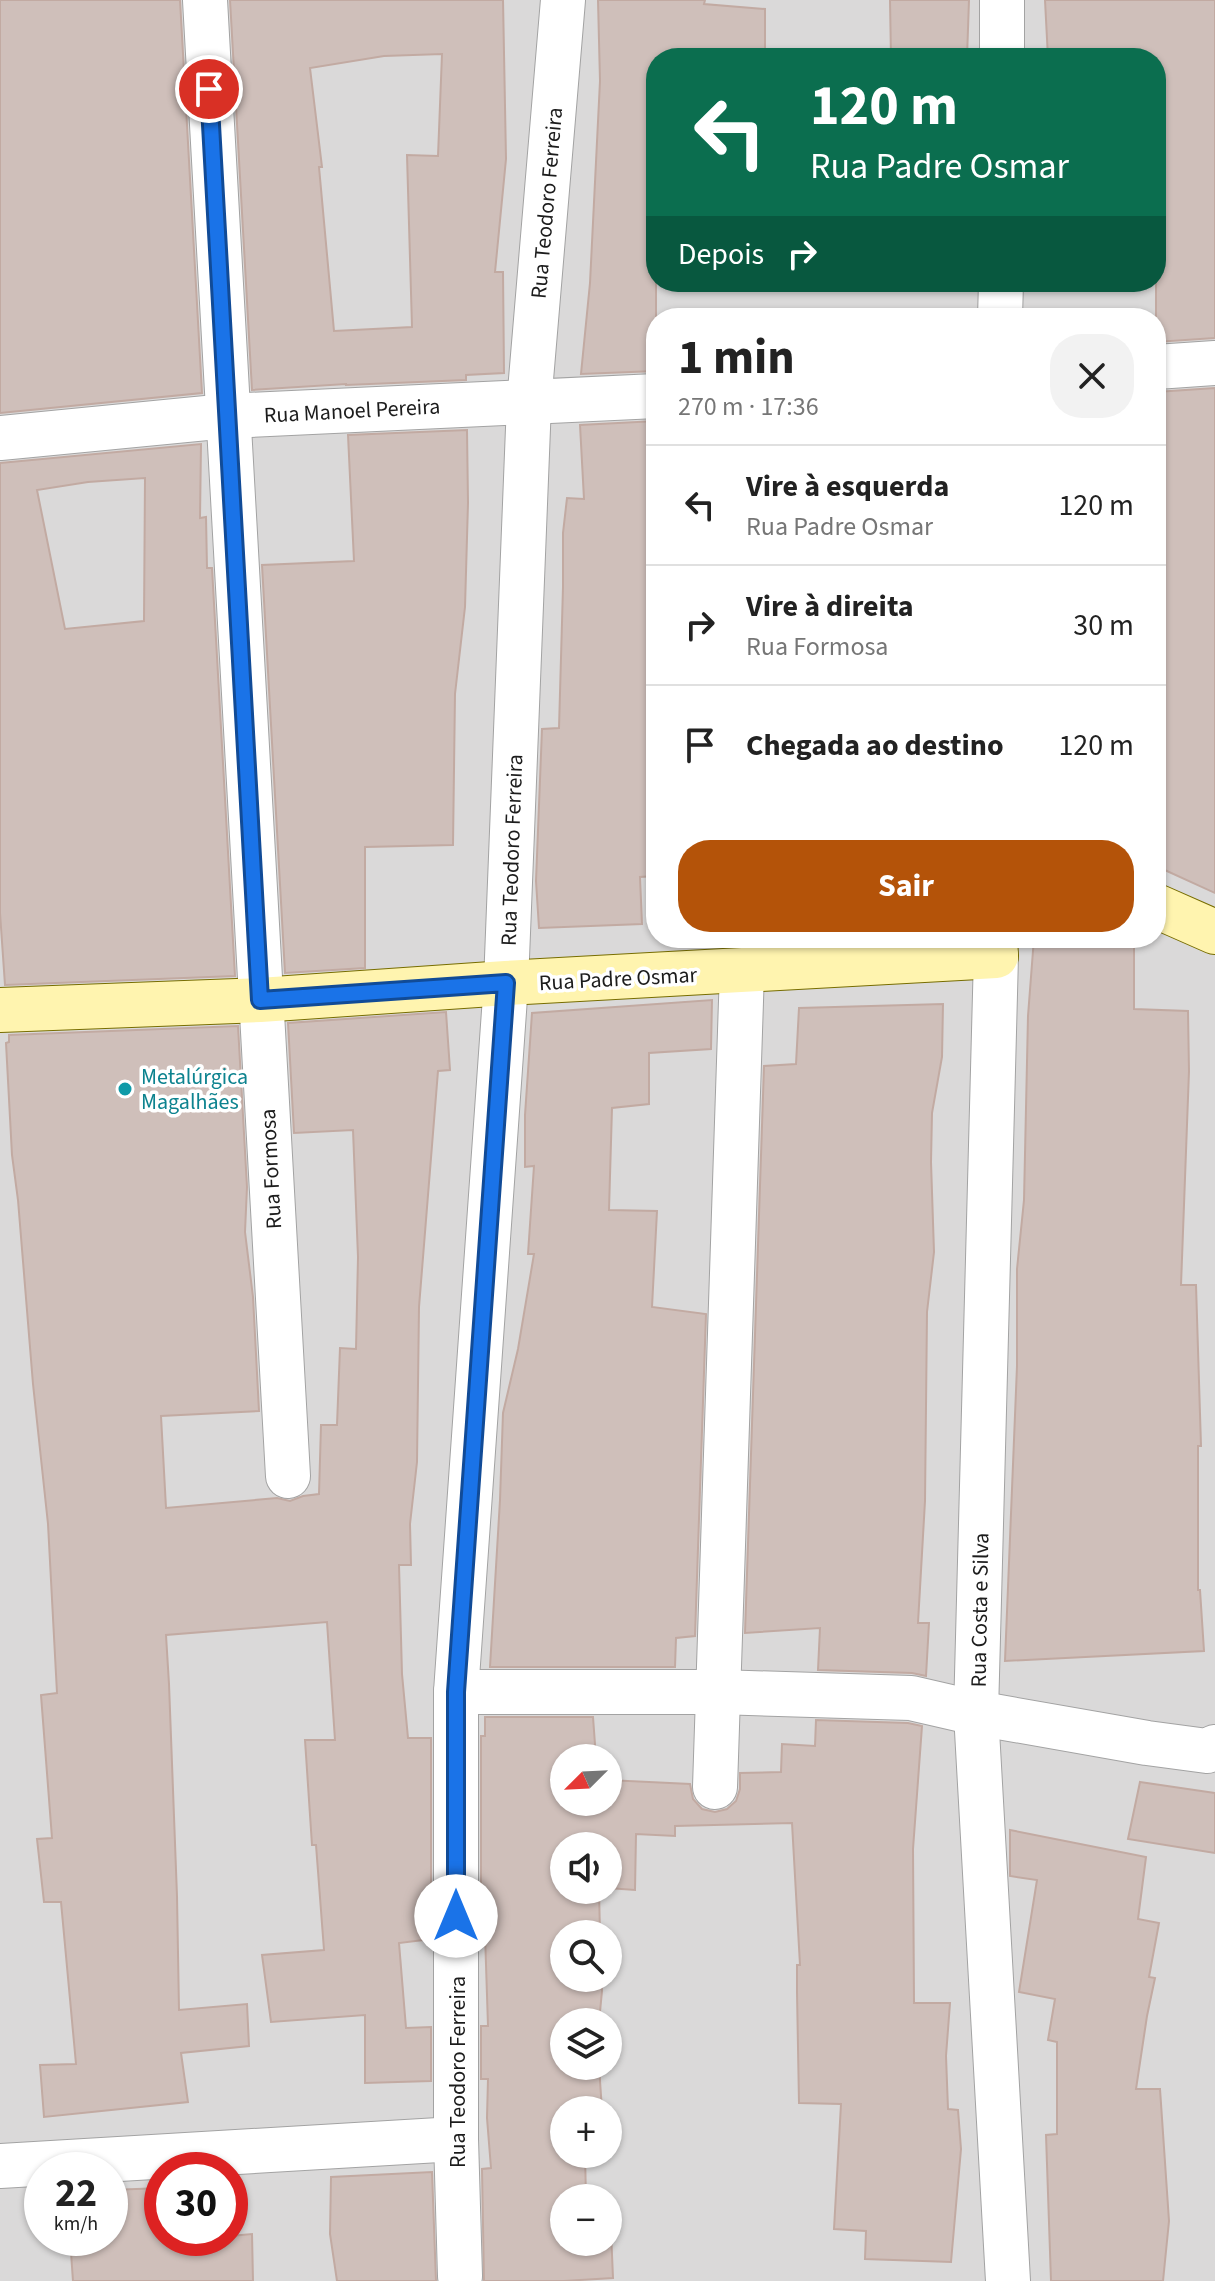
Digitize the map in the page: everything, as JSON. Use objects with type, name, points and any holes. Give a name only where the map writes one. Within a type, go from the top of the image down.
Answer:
[{"type":"street","name":"Rua Formosa","points":[[205,0],[288,1476]]},
{"type":"street","name":"Rua Teodoro Ferreira","points":[[460,2276],[456,2139],[456,1692],[506,983],[529,403],[563,0]]},
{"type":"street","points":[[1002,0],[1002,48]]},
{"type":"street","points":[[1166,366],[1215,363]]},
{"type":"street","name":"Rua Manoel Pereira","points":[[0,438],[227,416],[646,397]]},
{"type":"street","points":[[1166,910],[1215,932]]},
{"type":"street","name":"Rua Padre Osmar","points":[[0,1010],[260,1000],[742,971],[985,948]]},
{"type":"street","name":"Rua Costa e Silva","points":[[996,948],[976,1713],[1008,2281]]},
{"type":"street","points":[[715,1787],[742,971]]},
{"type":"street","points":[[456,1692],[718,1692],[911,1698],[976,1713],[1147,1743],[1207,1751],[1215,1747]]},
{"type":"street","points":[[0,2166],[456,2139]]},
{"type":"shaded area","points":[[0,0],[1215,0],[1215,2281],[0,2281]]},
{"type":"building","points":[[0,0],[180,0],[202,393],[0,413]]},
{"type":"building","points":[[230,0],[503,0],[506,159],[495,272],[503,272],[504,373],[466,375],[466,380],[252,390]],"holes":[[[442,54],[438,156],[407,155],[412,327],[334,331],[319,167],[322,167],[310,68],[384,56]]]},
{"type":"building","points":[[598,0],[705,0],[704,4],[765,9],[765,48],[646,48],[646,292],[656,292],[656,308],[646,308],[646,371],[581,374],[590,283],[600,81]]},
{"type":"building","points":[[890,0],[969,0],[967,48],[891,48]]},
{"type":"building","points":[[1045,0],[1215,0],[1215,338],[1166,341],[1166,308],[1156,308],[1156,292],[1166,292],[1166,48],[1047,48]]},
{"type":"building","points":[[1215,388],[1215,893],[1166,871],[1166,391]]},
{"type":"building","points":[[646,422],[646,877],[640,877],[642,924],[539,928],[536,881],[542,729],[559,728],[563,533],[567,498],[584,499],[580,425]]},
{"type":"building","points":[[467,430],[465,607],[455,694],[453,845],[365,847],[365,968],[285,973],[262,565],[354,561],[348,435]]},
{"type":"building","points":[[201,444],[200,518],[206,517],[207,568],[212,568],[235,976],[5,985],[0,913],[0,463]],"holes":[[[145,478],[144,621],[65,629],[37,490]]]},
{"type":"building","points":[[1033,948],[1134,948],[1134,1009],[1188,1011],[1189,1071],[1181,1285],[1196,1285],[1201,1446],[1198,1446],[1198,1590],[1204,1651],[1005,1661],[1017,1366],[1017,1269],[1024,1200],[1028,1016]]},
{"type":"building","points":[[712,1000],[711,1049],[649,1053],[649,1104],[612,1108],[609,1210],[657,1211],[652,1307],[706,1314],[695,1636],[676,1638],[675,1667],[490,1667],[503,1413],[518,1349],[534,1254],[528,1254],[534,1166],[525,1167],[532,1013]]},
{"type":"building","points":[[943,1004],[942,1057],[932,1113],[934,1252],[927,1312],[925,1501],[918,1623],[929,1623],[926,1676],[818,1670],[820,1628],[745,1633],[764,1066],[796,1064],[799,1008]]},
{"type":"building","points":[[446,1012],[450,1070],[438,1071],[419,1307],[417,1462],[410,1524],[411,1565],[399,1565],[402,1674],[408,1738],[431,1738],[431,1939],[399,1943],[406,2028],[431,2027],[431,2081],[365,2083],[365,2015],[271,2022],[262,1955],[324,1950],[316,1845],[312,1845],[305,1740],[335,1740],[327,1622],[166,1635],[179,2010],[247,2004],[249,2046],[181,2053],[188,2102],[44,2117],[40,2065],[76,2064],[61,1902],[44,1902],[37,1839],[52,1838],[41,1695],[57,1693],[48,1524],[12,1155],[6,1043],[9,1042],[9,1035],[238,1026],[247,1187],[245,1232],[253,1297],[259,1411],[161,1416],[166,1508],[277,1498],[290,1501],[319,1494],[321,1425],[337,1425],[340,1348],[356,1349],[358,1257],[353,1130],[294,1133],[288,1023]]},
{"type":"building","points":[[485,1717],[593,1717],[595,1744],[550,1744],[550,1816],[622,1816],[622,1781],[690,1784],[693,1799],[702,1809],[715,1812],[727,1809],[736,1801],[740,1773],[781,1772],[782,1744],[815,1746],[816,1720],[922,1726],[913,1849],[914,2003],[950,2003],[946,2056],[948,2109],[958,2110],[961,2149],[951,2262],[865,2259],[866,2231],[834,2229],[841,2104],[799,2103],[797,1965],[800,1965],[792,1823],[675,1826],[675,1836],[636,1834],[635,1890],[622,1889],[622,1832],[550,1832],[550,1904],[599,1904],[600,1920],[550,1920],[550,1992],[602,1992],[600,2008],[550,2008],[550,2080],[600,2080],[601,2096],[550,2096],[550,2168],[585,2168],[586,2184],[550,2184],[550,2256],[612,2256],[613,2278],[484,2281],[482,2169],[491,2168],[488,2079],[481,2079],[481,2026],[488,2026],[485,1934],[481,1934],[481,1736],[485,1736]]},
{"type":"building","points":[[1140,1782],[1215,1793],[1215,1853],[1128,1839]]},
{"type":"building","points":[[1010,1830],[1146,1857],[1138,1919],[1159,1923],[1149,1977],[1155,1978],[1136,2089],[1160,2089],[1169,2221],[1163,2281],[1051,2281],[1046,2135],[1057,2134],[1057,2042],[1048,2040],[1055,1999],[1019,1992],[1037,1880],[1010,1876]]},
{"type":"building","points":[[432,2172],[436,2281],[337,2281],[330,2234],[331,2177]]},
{"type":"building","points":[[128,2189],[144,2189],[144,2256],[248,2256],[248,2234],[252,2234],[253,2281],[73,2281],[71,2256],[128,2256]]},
{"type":"place","name":"Metalúrgica Magalhães","points":[[125,1089]]},
{"type":"route","points":[[209,89],[260,1000],[506,983],[456,1692],[456,1916]]}]
